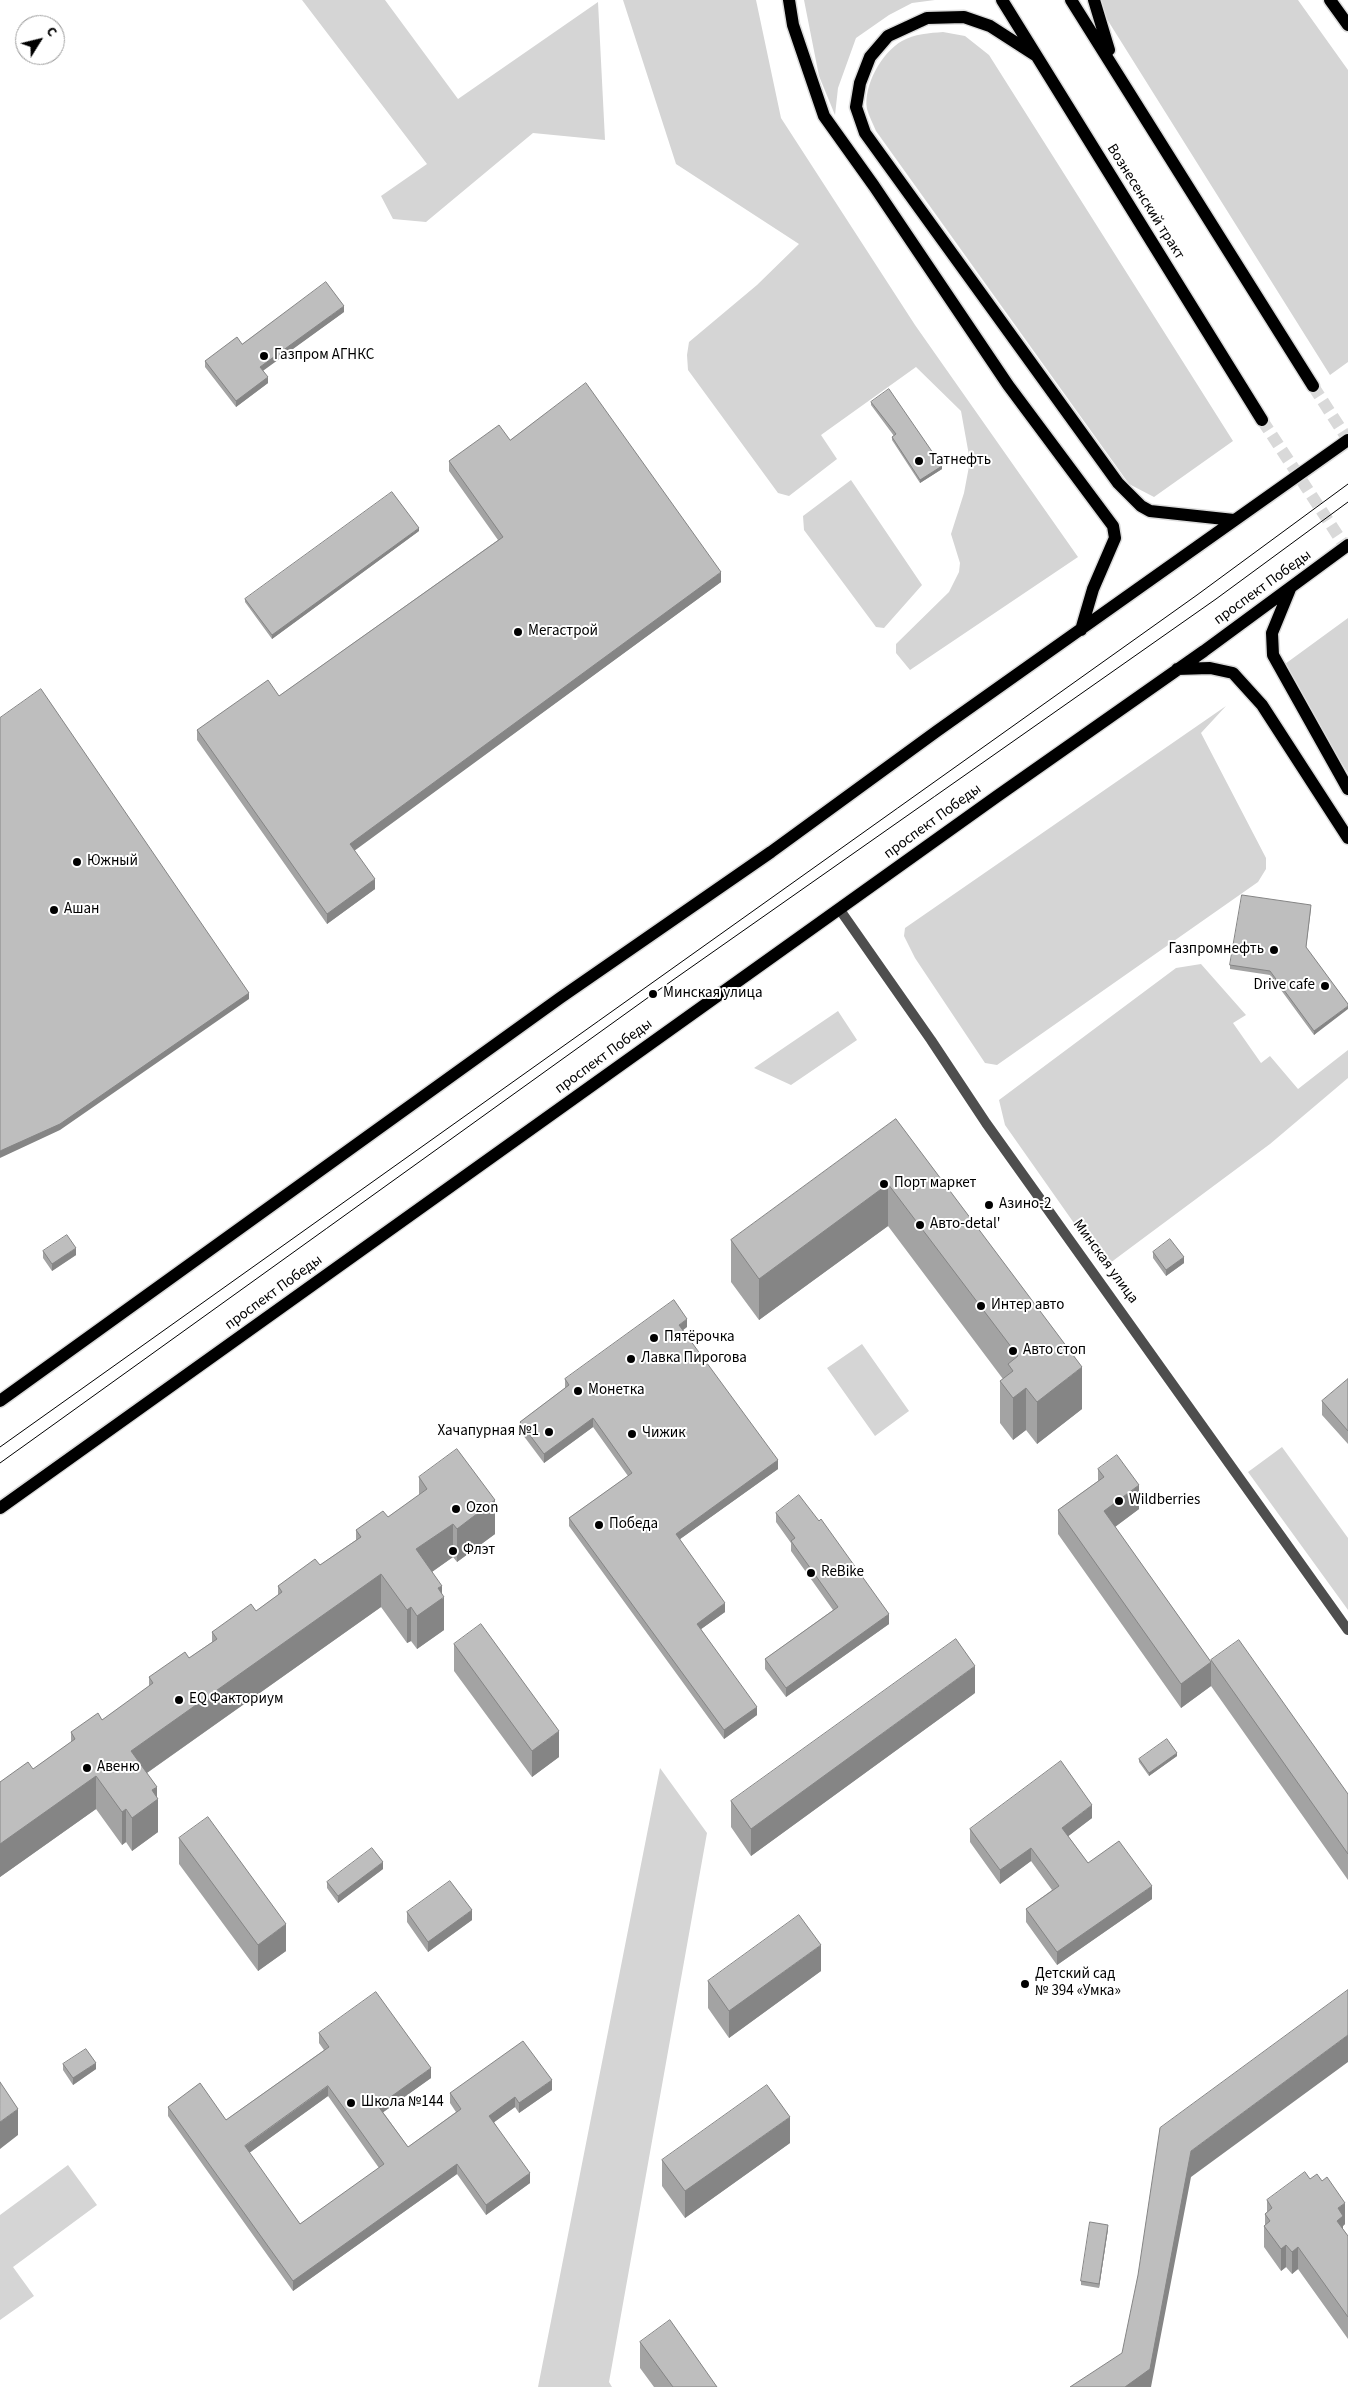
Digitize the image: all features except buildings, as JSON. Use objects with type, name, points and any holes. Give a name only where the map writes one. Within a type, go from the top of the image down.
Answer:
[{"type":"main road","points":[[789,0],[793,25],[824,116],[874,186],[1008,385],[1113,526],[1115,538],[1093,590],[1081,630]]},
{"type":"main road","name":"Вознесенский тракт","points":[[1002,0],[1034,55],[1262,420]]},
{"type":"main road","points":[[1071,0],[1313,386]]},
{"type":"main road","points":[[1094,0],[1113,65]]},
{"type":"main road","points":[[1330,0],[1348,25]]},
{"type":"main road","points":[[1034,55],[990,26],[964,17],[927,18],[888,36],[870,57],[860,83],[856,107],[865,133],[1118,483],[1141,506],[1150,511],[1234,520]]},
{"type":"main road","points":[[0,1401],[560,998],[770,852],[937,731],[1348,440]]},
{"type":"main road","name":"проспект Победы","points":[[0,1508],[840,910],[1348,545]]},
{"type":"main road","points":[[1290,588],[1272,633],[1273,655],[1348,788]]},
{"type":"main road","points":[[1177,669],[1210,668],[1234,674],[1262,705],[1348,838]]},
{"type":"street","name":"Минская улица","points":[[840,910],[931,1040],[986,1123],[1029,1180],[1348,1630]]},
{"type":"shaded area","points":[[302,0],[385,0],[458,99],[598,2],[605,140],[533,133],[426,222],[393,219],[381,196],[427,164]]},
{"type":"shaded area","points":[[623,0],[756,0],[781,118],[915,325],[1078,557],[910,670],[896,653],[896,644],[949,592],[959,572],[960,563],[951,534],[964,493],[970,461],[961,411],[916,367],[821,435],[837,459],[789,496],[778,493],[688,370],[687,355],[689,342],[757,285],[799,244],[676,164]]},
{"type":"shaded area","points":[[804,0],[935,0],[912,3],[889,15],[856,38],[838,88],[835,115],[819,76]]},
{"type":"shaded area","points":[[1095,0],[1298,0],[1348,70],[1348,362],[1330,375]]},
{"type":"shaded area","points":[[943,32],[965,36],[989,55],[1233,441],[1154,497],[1129,484],[876,131],[867,109],[867,100],[871,80],[881,61],[902,41],[922,34]]},
{"type":"shaded area","points":[[851,480],[922,585],[884,628],[876,627],[804,530],[803,516]]},
{"type":"shaded area","points":[[1348,618],[1348,773],[1288,679],[1285,664]]},
{"type":"shaded area","points":[[1226,706],[1201,733],[1266,858],[1266,869],[1258,882],[997,1065],[985,1063],[915,958],[904,936],[905,928]]},
{"type":"shaded area","points":[[1201,964],[1246,1015],[1233,1023],[1261,1063],[1270,1056],[1298,1089],[1348,1050],[1348,1078],[1270,1144],[1110,1263],[1095,1253],[1005,1125],[999,1100],[1176,968]]},
{"type":"shaded area","points":[[838,1011],[857,1040],[791,1085],[754,1068]]},
{"type":"shaded area","points":[[862,1344],[909,1411],[875,1436],[827,1368]]},
{"type":"shaded area","points":[[1282,1447],[1348,1538],[1348,1610],[1248,1472]]},
{"type":"shaded area","points":[[660,1768],[707,1833],[609,2382],[612,2387],[538,2387]]},
{"type":"shaded area","points":[[68,2165],[97,2205],[13,2267],[34,2296],[0,2320],[0,2215]]},
{"type":"tunnel","points":[[1313,386],[1348,440]]},
{"type":"tunnel","points":[[1262,420],[1348,551]]},
{"type":"tram line","points":[[0,1447],[1197,595],[1348,484]]},
{"type":"tram line","points":[[0,1463],[653,994],[1216,599],[1348,502]]},
{"type":"place","name":"Газпром АГНКС","points":[[264,356]]},
{"type":"place","name":"Татнефть","points":[[919,461]]},
{"type":"place","name":"Мегастрой","points":[[518,632]]},
{"type":"place","name":"Южный","points":[[77,862]]},
{"type":"place","name":"Ашан","points":[[54,910]]},
{"type":"place","name":"Газпромнефть","points":[[1274,950]]},
{"type":"place","name":"Drive cafe","points":[[1325,986]]},
{"type":"place","name":"Минская улица","points":[[653,994]]},
{"type":"place","name":"Порт маркет","points":[[884,1184]]},
{"type":"place","name":"Азино-2","points":[[989,1205]]},
{"type":"place","name":"Авто-detal'","points":[[920,1225]]},
{"type":"place","name":"Интер авто","points":[[981,1306]]},
{"type":"place","name":"Пятёрочка","points":[[654,1338]]},
{"type":"place","name":"Авто стоп","points":[[1013,1351]]},
{"type":"place","name":"Лавка Пирогова","points":[[631,1359]]},
{"type":"place","name":"Монетка","points":[[578,1391]]},
{"type":"place","name":"Хачапурная №1","points":[[549,1432]]},
{"type":"place","name":"Чижик","points":[[632,1434]]},
{"type":"place","name":"Wildberries","points":[[1119,1501]]},
{"type":"place","name":"Ozon","points":[[456,1509]]},
{"type":"place","name":"Победа","points":[[599,1525]]},
{"type":"place","name":"Флэт","points":[[453,1551]]},
{"type":"place","name":"ReBike","points":[[811,1573]]},
{"type":"place","name":"EQ Факториум","points":[[179,1700]]},
{"type":"place","name":"Авеню","points":[[87,1768]]},
{"type":"place","name":"Детский сад № 394 «Умка»","points":[[1025,1984]]},
{"type":"place","name":"Школа №144","points":[[351,2103]]}]
